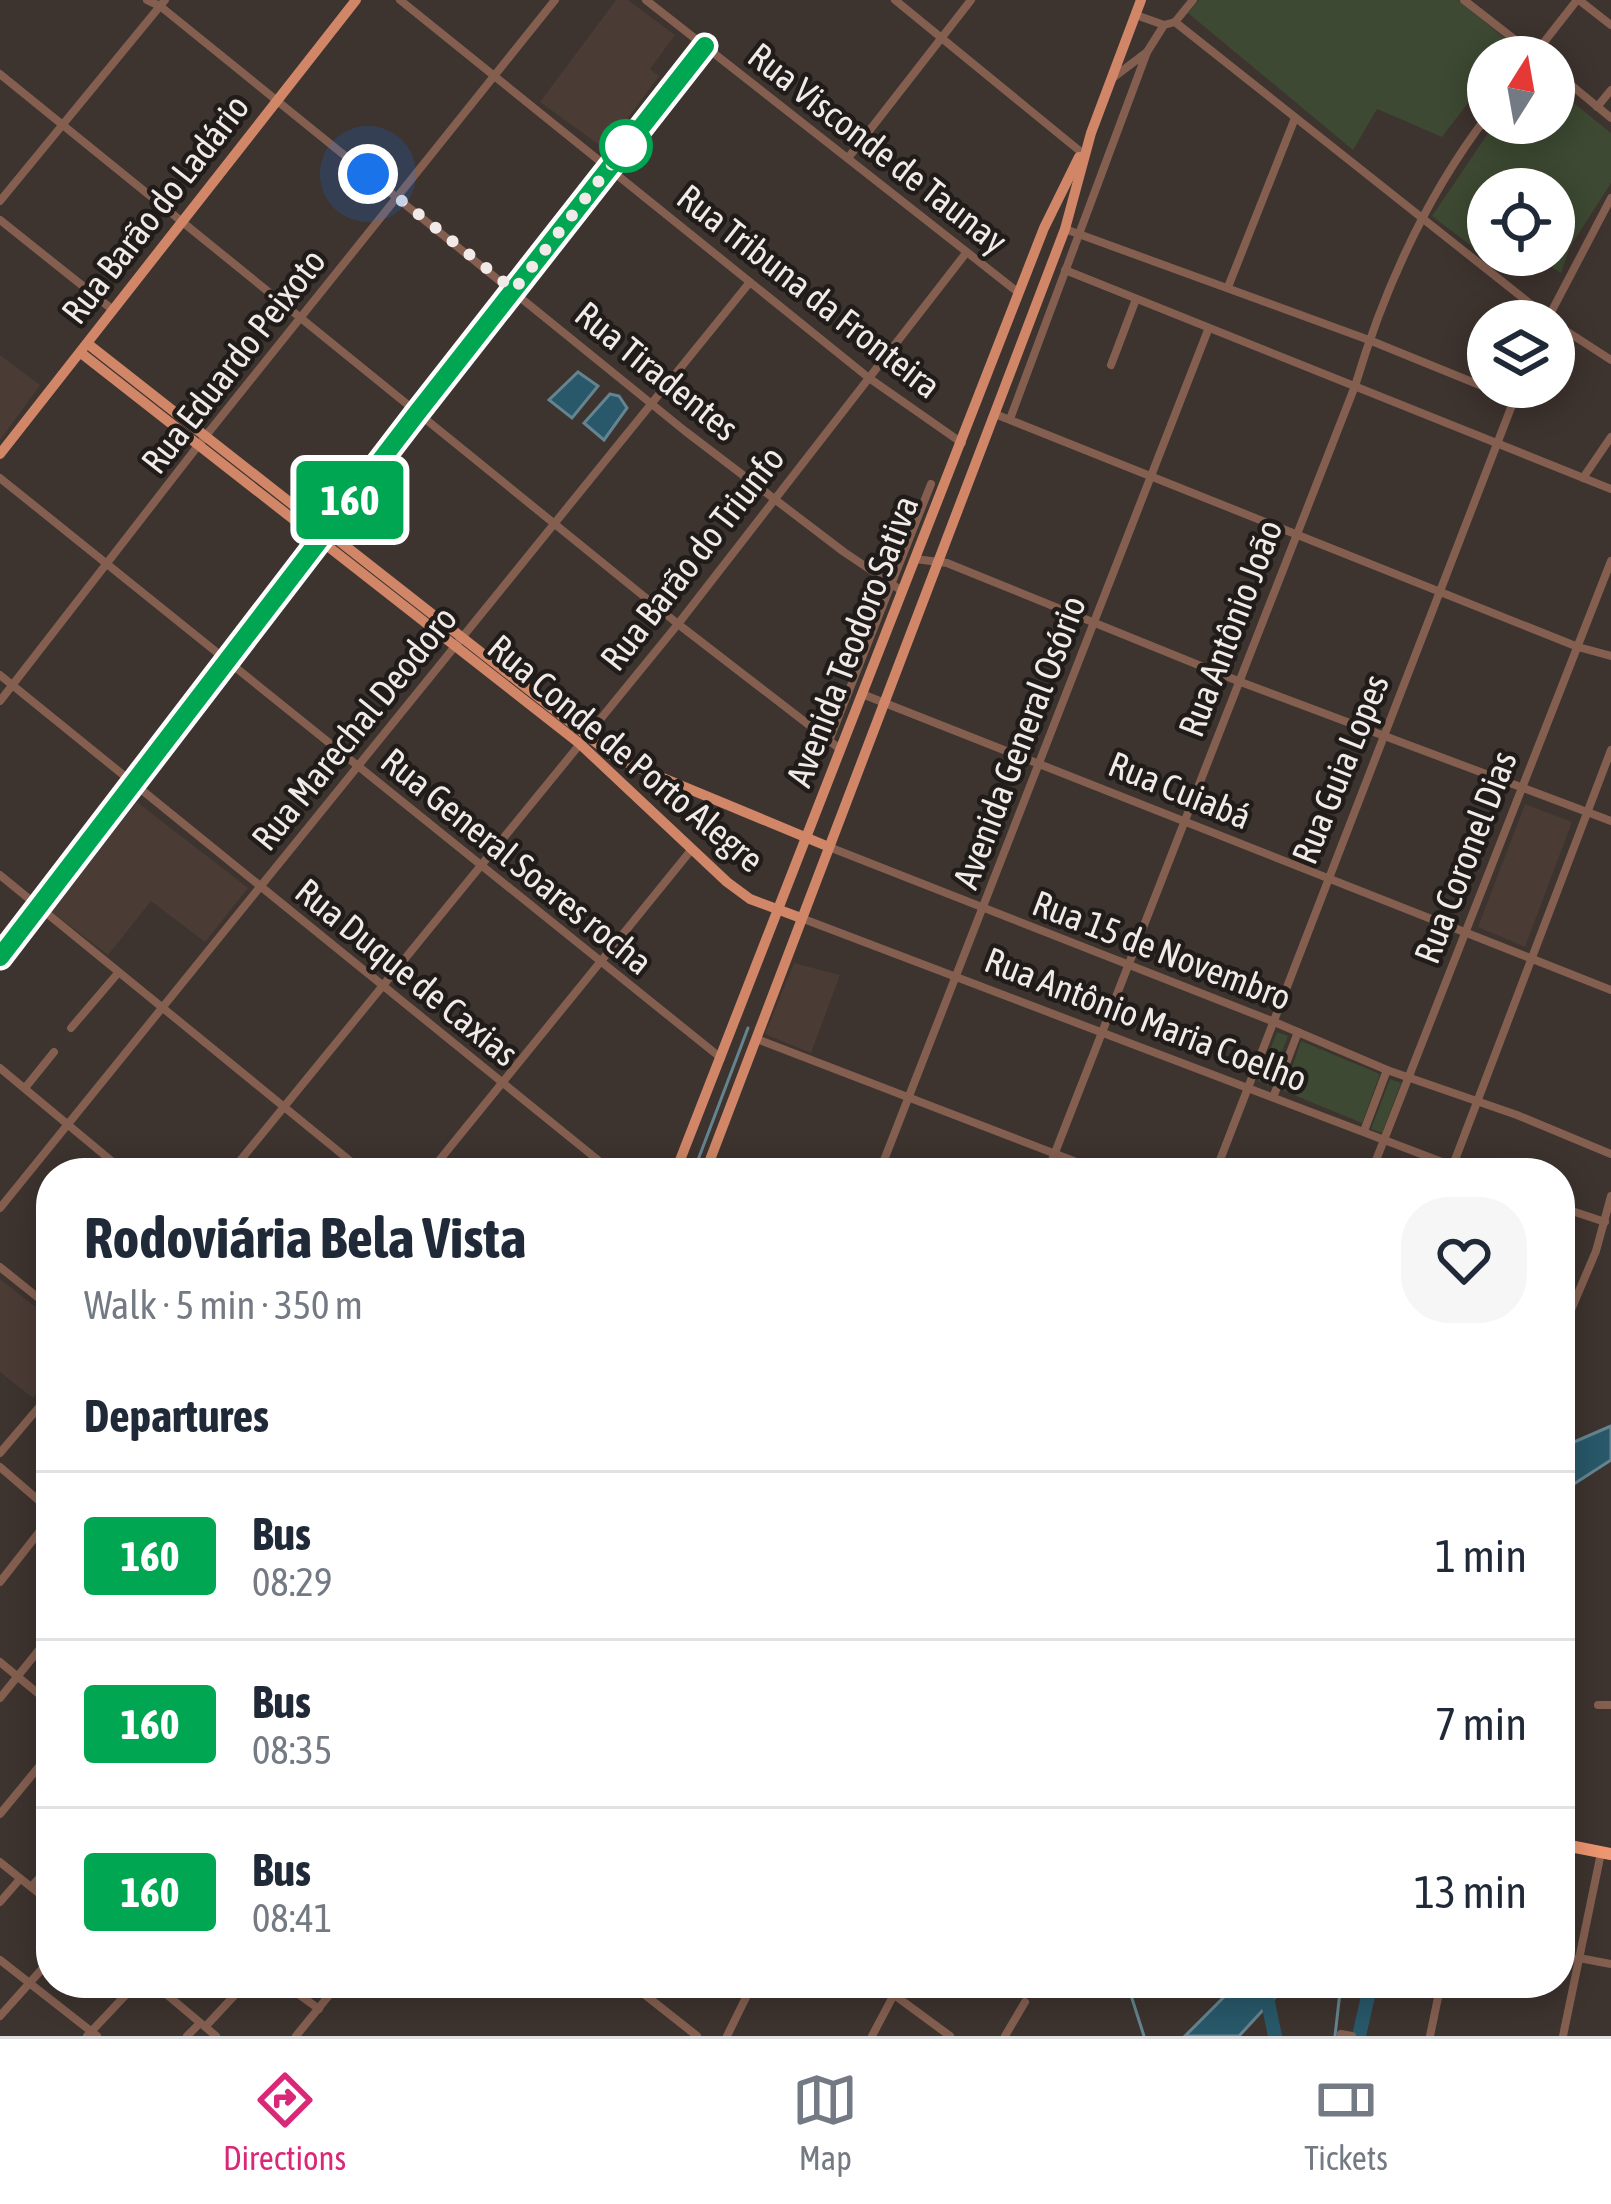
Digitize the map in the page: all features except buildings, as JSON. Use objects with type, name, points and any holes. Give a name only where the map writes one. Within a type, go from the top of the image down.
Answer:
[{"type":"highway","points":[[1575,1847],[1606,1854]]},
{"type":"main road","name":"Rua Barão do Ladário","points":[[0,454],[356,0]]},
{"type":"main road","name":"Avenida Teodoro Sativa","points":[[711,1158],[1064,231],[1091,133],[1142,0]]},
{"type":"main road","name":"Avenida Teodoro Sativa","points":[[681,1158],[841,750],[897,588],[915,559],[1044,228],[1091,133]]},
{"type":"main road","points":[[1044,228],[1064,231]]},
{"type":"main road","name":"Rua Conde de Porto Alegre","points":[[84,348],[582,739],[740,892],[801,918]]},
{"type":"main road","name":"Rua Conde de Porto Alegre","points":[[582,739],[629,765],[829,848]]},
{"type":"street","name":"Rua Tiradentes","points":[[146,0],[162,2],[277,102],[651,401],[897,588]]},
{"type":"street","name":"Rua Tribuna da Fronteira","points":[[400,0],[868,378],[962,442]]},
{"type":"street","name":"Rua Eduardo Peixoto","points":[[0,701],[555,0]]},
{"type":"street","name":"Rua Visconde de Taunay","points":[[646,0],[1019,293]]},
{"type":"street","points":[[895,0],[1081,152]]},
{"type":"street","points":[[848,158],[971,0]]},
{"type":"street","points":[[1010,419],[1147,52],[1164,26],[1175,22],[1193,0]]},
{"type":"street","points":[[1464,0],[1509,36]]},
{"type":"street","points":[[1550,36],[1578,0],[1611,25]]},
{"type":"street","points":[[0,201],[162,2]]},
{"type":"street","points":[[1136,15],[1164,26]]},
{"type":"street","points":[[1175,22],[1523,300]]},
{"type":"street","points":[[0,957],[705,46]]},
{"type":"street","points":[[1111,80],[1147,52]]},
{"type":"street","points":[[0,74],[678,624],[841,750]]},
{"type":"street","points":[[1575,89],[1611,118]]},
{"type":"street","points":[[1597,107],[1611,90]]},
{"type":"street","points":[[1228,287],[1295,118]]},
{"type":"street","name":"Rua Antônio João","points":[[1053,1158],[1369,340],[1420,218],[1469,144]]},
{"type":"street","points":[[1074,194],[1092,199]]},
{"type":"street","points":[[1560,300],[1611,198]]},
{"type":"street","points":[[0,220],[113,310]]},
{"type":"street","points":[[1064,231],[1228,287],[1467,380]]},
{"type":"street","name":"Rua Barão do Triunfo","points":[[242,1158],[678,624],[966,253]]},
{"type":"street","points":[[1065,270],[1611,489]]},
{"type":"street","name":"Rua Marechal Deodoro","points":[[40,1158],[750,282]]},
{"type":"street","points":[[1111,364],[1136,298]]},
{"type":"street","name":"Avenida General Osório","points":[[885,1158],[1208,330]]},
{"type":"street","points":[[1575,337],[1611,360]]},
{"type":"street","name":"Rua Guia Lopes","points":[[1220,1158],[1511,408]]},
{"type":"street","points":[[995,414],[1440,593],[1611,656]]},
{"type":"street","points":[[1583,478],[1611,437]]},
{"type":"street","name":"Rua General Soares rocha","points":[[0,478],[722,1059]]},
{"type":"street","points":[[829,741],[897,588],[932,484]]},
{"type":"street","points":[[915,559],[938,561],[1238,681],[1611,821]]},
{"type":"street","name":"Rua Coronel Dias","points":[[1377,1158],[1611,561]]},
{"type":"street","name":"Rua Duque de Caxias","points":[[0,675],[595,1158]]},
{"type":"street","name":"Rua Cuiabá","points":[[862,694],[1611,990]]},
{"type":"street","points":[[1455,1158],[1611,750]]},
{"type":"street","points":[[441,1158],[693,848]]},
{"type":"street","name":"Rua 15 de Novembro","points":[[829,848],[1611,1154]]},
{"type":"street","points":[[0,875],[346,1158]]},
{"type":"street","name":"Rua Antônio Maria Coelho","points":[[801,918],[1249,1085],[1426,1158]]},
{"type":"street","points":[[71,1028],[118,973]]},
{"type":"street","points":[[1274,1095],[1298,1032]]},
{"type":"street","points":[[755,1039],[1065,1158]]},
{"type":"street","points":[[25,1088],[53,1052]]},
{"type":"street","points":[[0,1068],[108,1158]]},
{"type":"street","points":[[1364,1131],[1387,1070]]},
{"type":"street","name":"Rua Marechal Deodoro","points":[[0,1208],[36,1163]]},
{"type":"street","points":[[1575,1298],[1611,1196]]},
{"type":"street","points":[[1575,1212],[1605,1222]]},
{"type":"street","points":[[0,1267],[36,1296]]},
{"type":"street","points":[[0,1454],[36,1412]]},
{"type":"street","points":[[0,1467],[36,1500]]},
{"type":"street","points":[[0,1582],[36,1534]]},
{"type":"street","points":[[0,1698],[36,1653]]},
{"type":"street","points":[[0,1662],[36,1692]]},
{"type":"street","points":[[1598,1705],[1611,1705]]},
{"type":"street","points":[[0,1814],[36,1770]]},
{"type":"street","points":[[1575,1978],[1606,1854]]},
{"type":"street","points":[[0,1862],[36,1890]]},
{"type":"street","points":[[0,1902],[20,1879]]},
{"type":"street","points":[[32,1887],[36,1882]]},
{"type":"street","points":[[1575,1959],[1611,1964]]},
{"type":"street","points":[[0,1960],[36,1990]]},
{"type":"street","points":[[0,2017],[36,1974]]},
{"type":"street","points":[[46,1998],[92,2035],[124,1998]]},
{"type":"street","points":[[171,1998],[216,2036]]},
{"type":"street","points":[[187,2036],[231,1998]]},
{"type":"street","points":[[305,1998],[319,2008]]},
{"type":"street","points":[[296,2036],[327,1998]]},
{"type":"street","points":[[649,1998],[697,2036]]},
{"type":"street","points":[[728,2036],[746,1998]]},
{"type":"street","points":[[872,2036],[893,1998]]},
{"type":"street","points":[[897,1998],[950,2036]]},
{"type":"street","points":[[1430,2036],[1438,1998]]},
{"type":"street","points":[[1563,2036],[1571,1998]]},
{"type":"street","points":[[1005,2036],[1025,2002]]},
{"type":"shaded area","points":[[616,0],[628,0],[675,35],[650,69],[659,76],[605,149],[540,102]]},
{"type":"shaded area","points":[[0,355],[40,385],[0,440]]},
{"type":"shaded area","points":[[137,802],[248,888],[205,942],[151,901],[108,955],[51,911]]},
{"type":"shaded area","points":[[1525,804],[1572,822],[1525,947],[1478,927]]},
{"type":"shaded area","points":[[794,963],[840,975],[811,1053],[765,1034]]},
{"type":"shaded area","points":[[0,1279],[36,1307],[36,1394],[33,1398],[0,1372]]},
{"type":"green space","points":[[1199,0],[1458,0],[1502,36],[1467,36],[1467,104],[1442,137],[1377,109],[1353,150],[1188,13]]},
{"type":"green space","points":[[1575,104],[1611,133],[1611,183],[1575,239],[1575,168],[1467,168],[1467,243],[1432,216],[1481,144],[1575,144]]},
{"type":"green space","points":[[1277,1032],[1288,1036],[1269,1086],[1258,1081]]},
{"type":"green space","points":[[1301,1041],[1380,1074],[1362,1123],[1284,1091]]},
{"type":"green space","points":[[1390,1079],[1401,1083],[1382,1133],[1371,1129]]},
{"type":"water","points":[[578,372],[598,386],[572,418],[549,400]]},
{"type":"water","points":[[610,394],[619,396],[627,408],[604,440],[584,423]]},
{"type":"water","points":[[1611,1426],[1611,1460],[1575,1483],[1575,1442]]},
{"type":"water","points":[[1223,1998],[1274,1998],[1239,2036],[1185,2036]]},
{"type":"waterway","points":[[699,1158],[748,1028]]},
{"type":"waterway","points":[[1132,1998],[1144,2036]]},
{"type":"waterway","points":[[1267,1998],[1275,2036]]},
{"type":"waterway","points":[[1335,2036],[1339,1998]]},
{"type":"waterway","points":[[1359,2036],[1368,1998]]},
{"type":"bus line","name":"160","points":[[0,957],[705,46]]},
{"type":"route","points":[[368,174],[514,290],[633,137],[626,146]]}]
